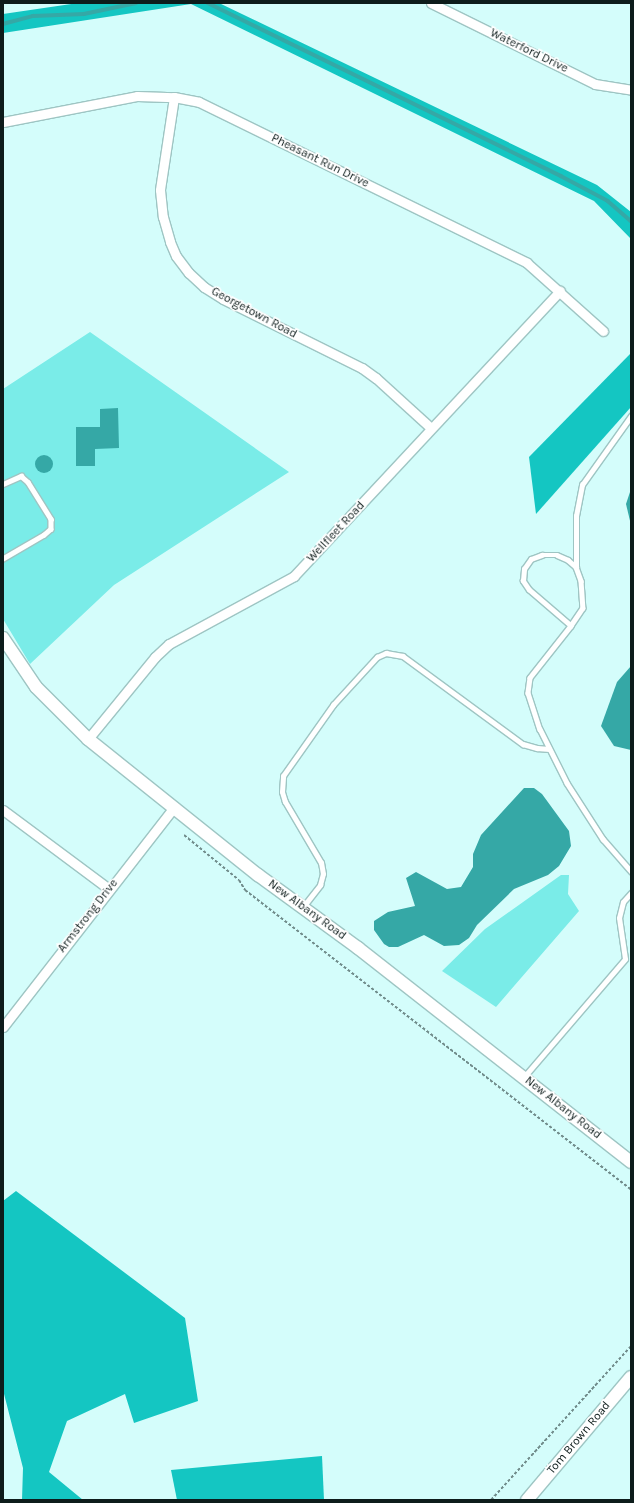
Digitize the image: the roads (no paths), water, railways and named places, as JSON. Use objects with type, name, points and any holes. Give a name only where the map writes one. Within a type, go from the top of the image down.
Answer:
[{"type":"street","name":"Waterford Drive","points":[[431,3],[595,84],[631,90]]},
{"type":"street","name":"Pheasant Run Drive","points":[[3,122],[137,96],[174,97],[199,102],[490,243],[527,263],[603,331]]},
{"type":"street","name":"Georgetown Road","points":[[174,97],[160,190],[163,217],[170,242],[185,268],[204,287],[223,299],[362,368],[376,378],[431,428]]},
{"type":"street","name":"Wellfleet Road","points":[[88,739],[155,657],[169,644],[294,576],[560,292]]},
{"type":"street","name":"New Albany Road","points":[[3,638],[36,687],[88,739],[302,909],[341,935],[631,1162]]},
{"type":"street","name":"Armstrong Drive","points":[[3,1027],[174,807]]},
{"type":"street","points":[[3,810],[109,889]]},
{"type":"street","name":"Tom Brown Road","points":[[527,1500],[631,1377]]},
{"type":"lane","points":[[631,416],[582,485],[576,516],[576,567],[581,581],[583,608],[571,626],[530,678],[528,693],[549,749],[567,783],[603,839],[631,871]]},
{"type":"lane","points":[[3,484],[21,476],[28,482],[50,520],[50,529],[44,535],[3,558]]},
{"type":"lane","points":[[571,626],[529,590],[523,580],[524,569],[531,559],[542,555],[557,555],[576,567]]},
{"type":"lane","points":[[302,909],[320,884],[323,874],[321,863],[285,802],[282,792],[283,776],[333,705],[378,657],[386,653],[403,656],[523,744],[537,748],[549,749]]},
{"type":"lane","points":[[524,1077],[625,959],[619,918],[623,902],[631,893]]},
{"type":"waterway","points":[[3,24],[33,16],[84,14],[136,3]]},
{"type":"waterway","points":[[208,3],[561,176],[608,201],[631,221]]}]
